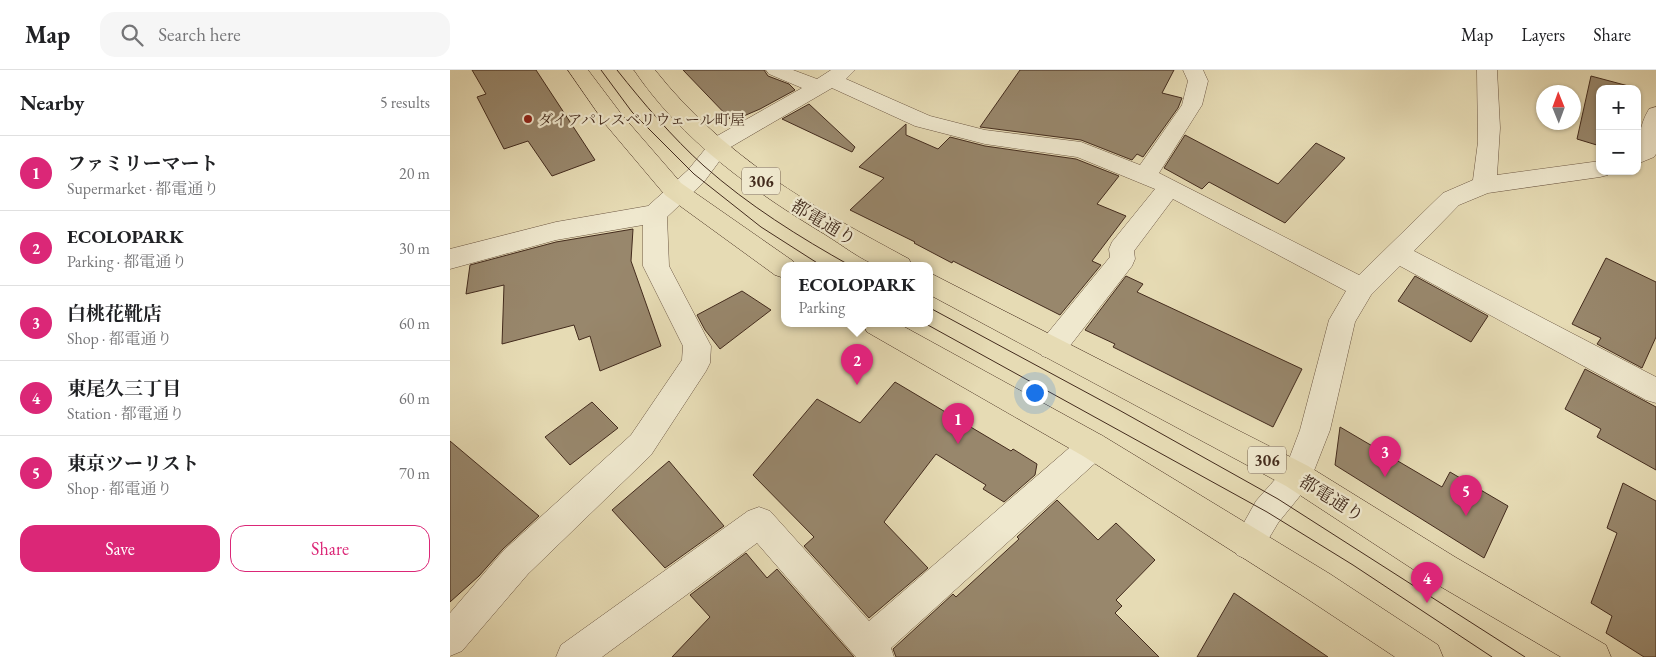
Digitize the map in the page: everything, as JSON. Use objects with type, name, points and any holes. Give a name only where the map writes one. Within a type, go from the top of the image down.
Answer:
[{"type":"main road","points":[[578,70],[614,120],[673,189],[781,266]]},
{"type":"main road","name":"都電通り","points":[[644,70],[690,125],[717,147],[798,208],[893,262]]},
{"type":"main road","name":"都電通り","points":[[933,284],[1297,476],[1443,569],[1594,657]]},
{"type":"main road","points":[[881,327],[1093,446],[1318,586],[1426,657]]},
{"type":"street","points":[[776,70],[804,82],[832,79],[923,121],[985,137],[1081,150],[1170,187],[1362,288]]},
{"type":"street","points":[[1145,176],[1192,105],[1198,81],[1193,70]]},
{"type":"street","points":[[1484,185],[1489,162],[1490,117],[1487,70]]},
{"type":"street","points":[[450,259],[556,231],[655,214],[680,193],[717,147],[832,79]]},
{"type":"street","points":[[1641,154],[1646,152],[1656,114]]},
{"type":"street","points":[[1248,544],[1267,512],[1297,476],[1315,430],[1342,320],[1362,288],[1451,198],[1484,185],[1596,170]]},
{"type":"street","points":[[1052,348],[1123,259],[1121,249],[1170,187]]},
{"type":"street","points":[[450,639],[516,562],[641,445],[696,363],[698,346],[673,302],[656,266],[655,214]]},
{"type":"street","points":[[1397,254],[1656,391]]},
{"type":"street","points":[[573,657],[759,522],[873,651],[1093,446]]},
{"type":"building","name":"ダイアパレスベリウェール町屋","points":[[472,70],[536,70],[595,160],[552,176],[528,141],[504,149],[477,97],[486,94]]},
{"type":"building","points":[[683,70],[764,70],[768,76],[789,84],[795,90],[760,109],[732,121]]},
{"type":"building","points":[[1020,70],[1174,70],[1162,93],[1182,98],[1178,108],[1143,157],[1137,154],[1132,160],[1081,140],[980,127]]},
{"type":"building","points":[[1591,76],[1625,85],[1596,85],[1596,145],[1577,139],[1579,130],[1581,130],[1581,121]]},
{"type":"building","points":[[809,104],[855,147],[852,152],[782,119]]},
{"type":"building","points":[[906,124],[906,135],[938,149],[950,137],[985,146],[1076,159],[1119,176],[1097,204],[1126,216],[1092,261],[1101,265],[1060,315],[953,261],[952,263],[915,242],[850,210],[884,178],[859,167]]},
{"type":"building","points":[[1185,135],[1278,184],[1316,143],[1345,158],[1285,223],[1209,182],[1202,189],[1164,168]]},
{"type":"building","points":[[633,229],[631,261],[661,346],[600,371],[590,336],[579,340],[574,325],[502,344],[504,285],[466,294],[470,265],[556,242]]},
{"type":"building","points":[[1606,258],[1656,282],[1656,337],[1642,368],[1597,344],[1601,338],[1572,324]]},
{"type":"building","points":[[1126,276],[1143,284],[1137,292],[1302,369],[1273,427],[1113,347],[1115,344],[1085,330]]},
{"type":"building","points":[[1415,276],[1488,316],[1471,342],[1398,301]]},
{"type":"building","points":[[742,291],[771,310],[720,349],[705,330],[697,315]]},
{"type":"building","points":[[1585,369],[1656,407],[1656,470],[1597,437],[1601,429],[1565,409]]},
{"type":"building","points":[[895,382],[1011,451],[1013,449],[1037,464],[1035,475],[1004,502],[983,489],[986,485],[936,454],[884,522],[928,568],[869,618],[804,546],[814,537],[753,475],[817,399],[860,423]]},
{"type":"building","points":[[592,402],[618,428],[570,465],[545,437]]},
{"type":"building","points":[[1340,427],[1442,487],[1450,472],[1508,506],[1484,558],[1335,465]]},
{"type":"building","points":[[450,441],[539,516],[450,602]]},
{"type":"building","points":[[669,461],[724,526],[665,568],[612,510]]},
{"type":"building","points":[[1623,483],[1656,501],[1656,657],[1644,657],[1606,633],[1612,616],[1591,603],[1617,533],[1607,528]]},
{"type":"building","points":[[1057,500],[1098,540],[1116,523],[1155,560],[1116,600],[1122,606],[1115,613],[1159,657],[896,657],[893,649],[953,594],[956,597],[1019,539],[1017,537]]},
{"type":"building","points":[[746,553],[767,578],[777,569],[854,657],[672,657],[710,617],[690,595]]},
{"type":"building","points":[[1234,593],[1328,657],[1197,657]]},
{"type":"tram line","points":[[601,70],[632,112],[694,174],[761,227],[816,262]]},
{"type":"tram line","points":[[617,70],[648,108],[704,166],[774,220],[844,262]]},
{"type":"tram line","points":[[933,310],[1119,410],[1278,499],[1525,657]]},
{"type":"tram line","points":[[931,327],[1267,512],[1353,565],[1492,657]]},
{"type":"place","name":"ダイアパレスベリウェール町屋","points":[[528,119]]},
{"type":"place","name":"ECOLOPARK","points":[[857,385]]},
{"type":"place","name":"ファミリーマート","points":[[958,444]]},
{"type":"place","name":"白桃花靴店","points":[[1385,477]]},
{"type":"place","name":"東京ツーリスト","points":[[1466,516]]},
{"type":"place","name":"東尾久三丁目","points":[[1427,603]]}]
